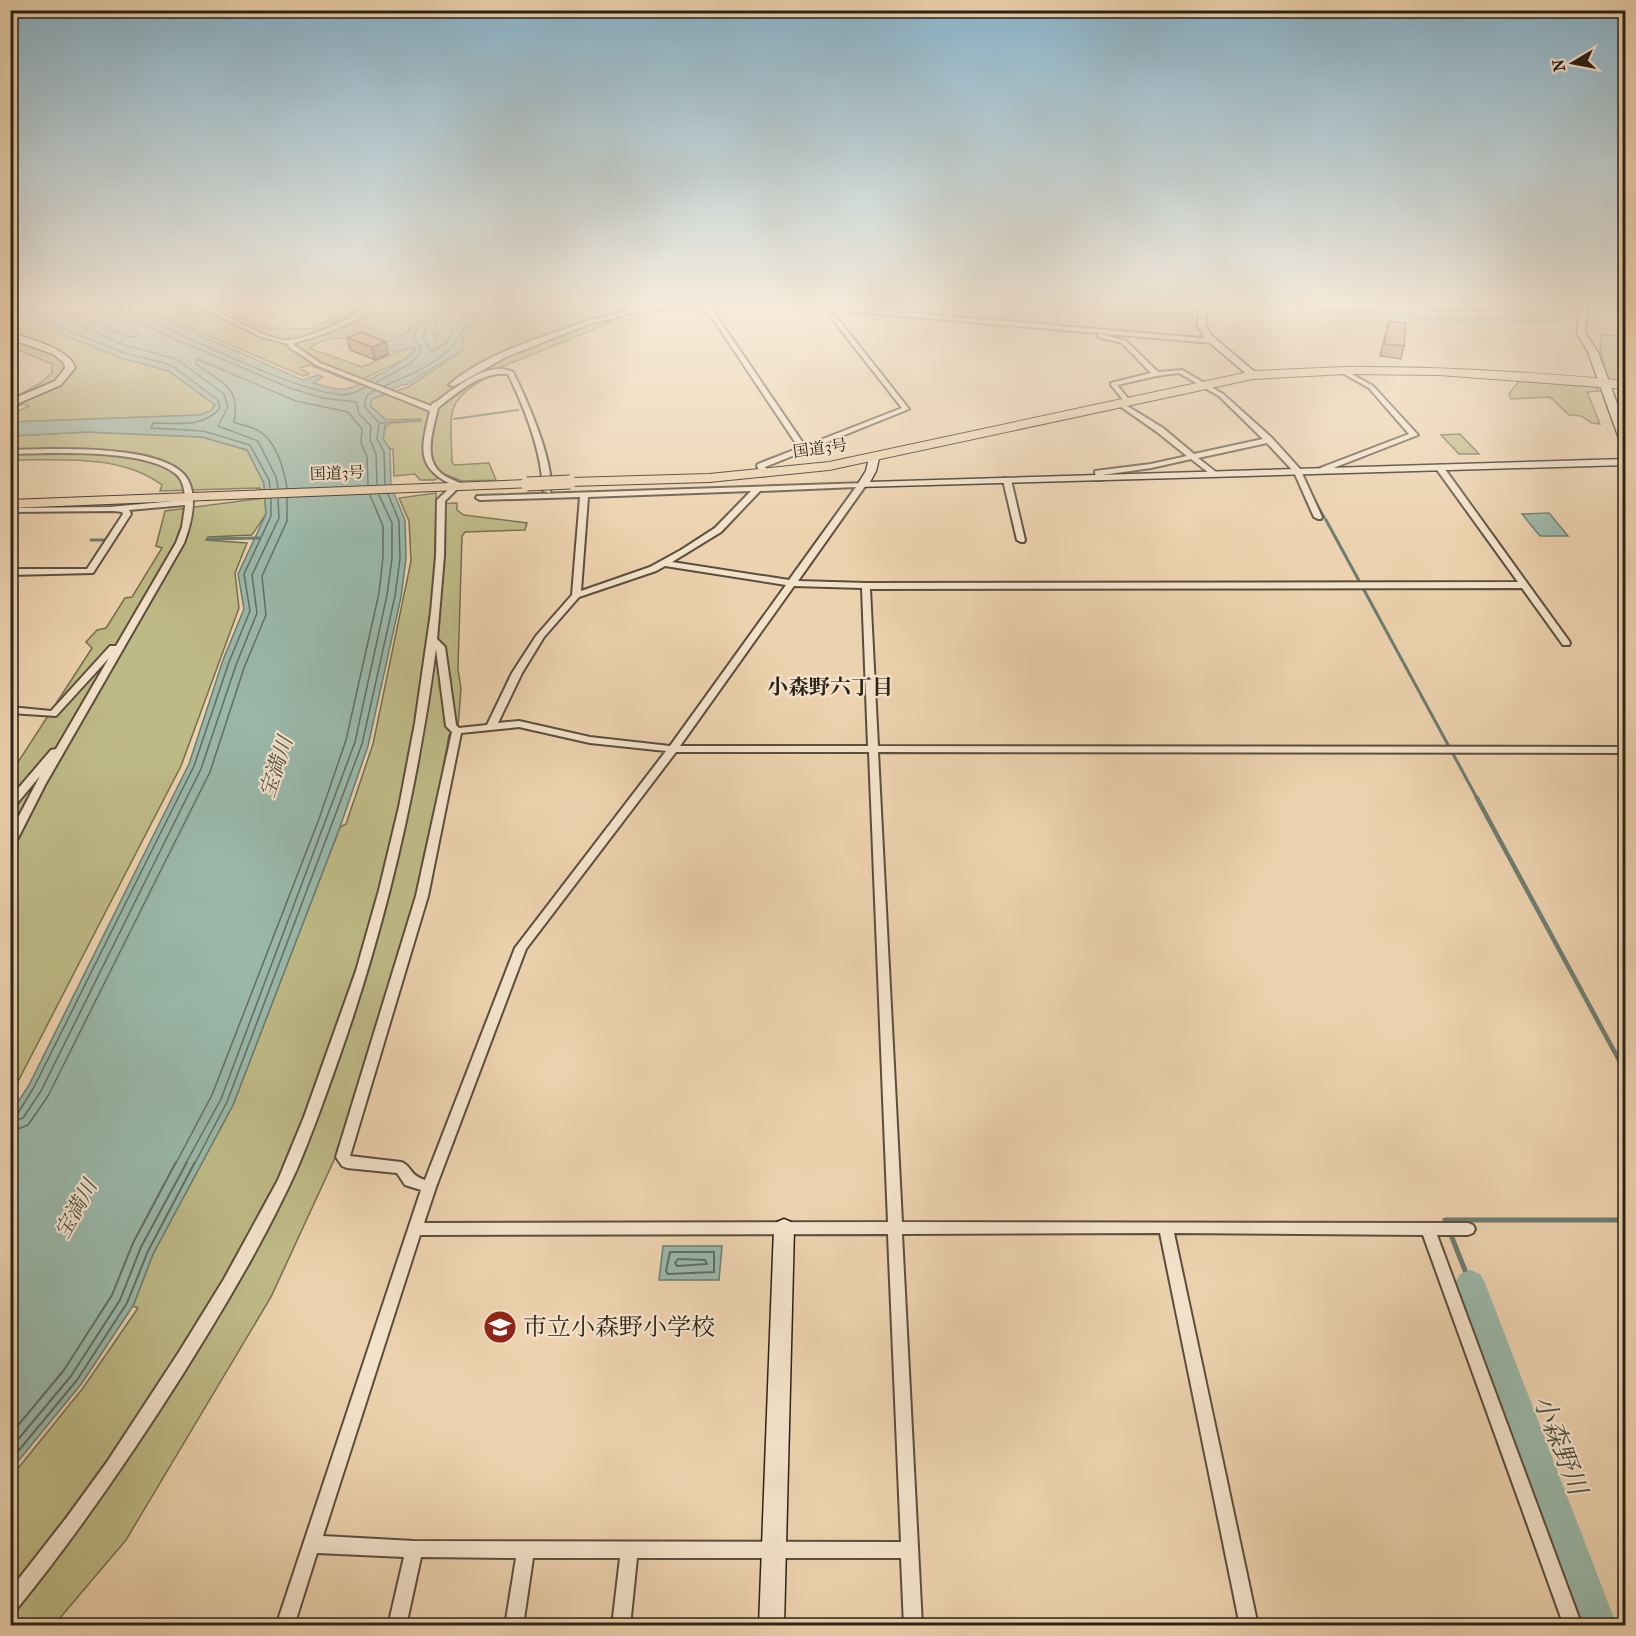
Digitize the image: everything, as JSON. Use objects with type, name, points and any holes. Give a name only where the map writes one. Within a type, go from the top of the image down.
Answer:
[{"type":"highway","name":"国道3号","points":[[10,504],[765,474],[874,458],[1200,384]]},
{"type":"street","points":[[10,404],[55,384]]},
{"type":"street","points":[[372,384],[432,409]]},
{"type":"street","points":[[10,1604],[74,1524],[145,1422],[233,1280],[290,1169],[360,980],[383,902],[407,798],[433,640],[441,573],[441,500],[459,487],[441,477],[428,462],[427,442],[432,409],[447,389],[454,384]]},
{"type":"street","points":[[432,409],[465,384]]},
{"type":"street","points":[[515,384],[541,456],[547,478],[546,496]]},
{"type":"street","points":[[760,384],[804,450]]},
{"type":"street","points":[[765,474],[761,466],[906,410],[887,384]]},
{"type":"street","points":[[1113,384],[1123,402],[1213,474]]},
{"type":"street","points":[[1203,384],[1221,395],[1269,440],[1297,471],[1318,518]]},
{"type":"street","points":[[1323,470],[1414,435],[1366,384]]},
{"type":"street","points":[[1603,384],[1626,444]]},
{"type":"street","points":[[1099,478],[1098,473],[1193,457],[1269,440]]},
{"type":"street","points":[[10,452],[98,453],[148,460],[178,472],[188,487],[190,498],[189,516],[183,536],[64,744],[10,844]]},
{"type":"street","points":[[285,1626],[429,1187],[521,948],[672,749],[862,485],[871,471],[874,458]]},
{"type":"street","points":[[480,498],[1626,462]]},
{"type":"street","points":[[1439,467],[1566,643]]},
{"type":"street","points":[[1008,480],[1021,540]]},
{"type":"street","points":[[492,725],[517,673],[540,636],[576,595],[664,563],[718,530],[758,488]]},
{"type":"street","points":[[576,595],[584,495]]},
{"type":"street","points":[[110,509],[190,498]]},
{"type":"street","points":[[10,510],[123,509],[126,514],[90,571],[10,572]]},
{"type":"street","points":[[664,563],[790,583],[866,586],[1523,585]]},
{"type":"street","points":[[866,586],[913,1626]]},
{"type":"street","points":[[433,640],[440,647],[452,726],[457,731]]},
{"type":"street","points":[[10,710],[53,714],[111,649],[121,643]]},
{"type":"street","points":[[457,731],[492,725],[519,724],[590,740],[672,749],[1626,750]]},
{"type":"street","points":[[429,1187],[410,1181],[401,1168],[347,1162],[344,1157],[422,896],[457,731]]},
{"type":"street","points":[[10,805],[38,770],[64,744]]},
{"type":"street","points":[[417,1229],[1166,1227],[1468,1230]]},
{"type":"street","points":[[1166,1227],[1249,1626]]},
{"type":"street","points":[[771,1626],[784,1228]]},
{"type":"street","points":[[1428,1230],[1573,1626]]},
{"type":"street","points":[[312,1545],[414,1549],[910,1550]]},
{"type":"street","points":[[397,1626],[414,1549]]},
{"type":"street","points":[[514,1626],[526,1549]]},
{"type":"street","points":[[621,1626],[629,1550]]},
{"type":"shaded area","points":[[38,384],[187,384],[215,405],[211,411],[201,415],[11,422],[11,414],[29,406],[24,404],[11,408],[11,399]]},
{"type":"shaded area","points":[[412,384],[475,384],[461,396],[453,409],[452,462],[454,465],[489,463],[496,480],[462,481],[446,475],[434,480],[420,480],[415,474],[394,476],[393,449],[390,449],[383,439],[385,427],[391,423],[421,421],[421,419],[386,420],[370,406],[372,399]]},
{"type":"shaded area","points":[[1516,384],[1596,387],[1599,391],[1587,392],[1600,424],[1592,423],[1581,416],[1569,415],[1550,397],[1511,399],[1509,394]]},
{"type":"shaded area","points":[[87,432],[202,437],[247,450],[264,483],[266,514],[252,535],[208,537],[206,540],[247,543],[235,573],[239,608],[181,766],[11,1095],[11,773],[92,648],[86,642],[97,630],[106,628],[125,598],[132,597],[162,548],[156,546],[165,511],[263,498],[260,488],[160,491],[162,485],[146,475],[109,463],[70,460],[11,460],[11,436]]},
{"type":"shaded area","points":[[1460,434],[1479,454],[1459,454],[1441,435]]},
{"type":"shaded area","points":[[436,493],[436,504],[457,503],[457,510],[464,515],[527,523],[525,530],[465,532],[462,536],[458,669],[461,689],[458,727],[449,735],[428,853],[375,1039],[335,1158],[271,1297],[126,1540],[54,1625],[11,1626],[11,1477],[83,1388],[138,1308],[133,1306],[153,1254],[233,1105],[340,827],[346,824],[373,744],[411,561],[409,521],[399,498]]},
{"type":"water","name":"宝満川","points":[[187,384],[318,384],[346,389],[359,384],[407,384],[372,399],[370,406],[386,420],[383,439],[390,449],[391,486],[405,520],[406,559],[401,597],[368,746],[340,827],[233,1105],[153,1254],[133,1306],[82,1383],[11,1470],[11,1113],[29,1085],[189,764],[223,660],[244,609],[238,574],[266,514],[264,483],[247,450],[202,437],[87,432],[11,436],[11,422],[200,415],[211,411],[215,405]]},
{"type":"water","points":[[1549,513],[1568,536],[1540,536],[1522,514]]},
{"type":"water","points":[[663,1246],[722,1246],[719,1280],[659,1280]]},
{"type":"waterway","points":[[454,419],[518,410]]},
{"type":"waterway","points":[[381,423],[419,420]]},
{"type":"waterway","points":[[1307,485],[1327,522]]},
{"type":"waterway","points":[[1326,520],[1478,800]]},
{"type":"waterway","points":[[208,539],[259,538]]},
{"type":"waterway","points":[[91,540],[107,540]]},
{"type":"waterway","points":[[1477,798],[1626,1073]]},
{"type":"waterway","points":[[1470,1283],[1445,1220],[1626,1220]]},
{"type":"waterway","name":"小森野川","points":[[1470,1283],[1600,1626]]},
{"type":"place","name":"市立小森野小学校","points":[[500,1327]]},
{"type":"district","name":"小森野六丁目","points":[[830,687]]}]
